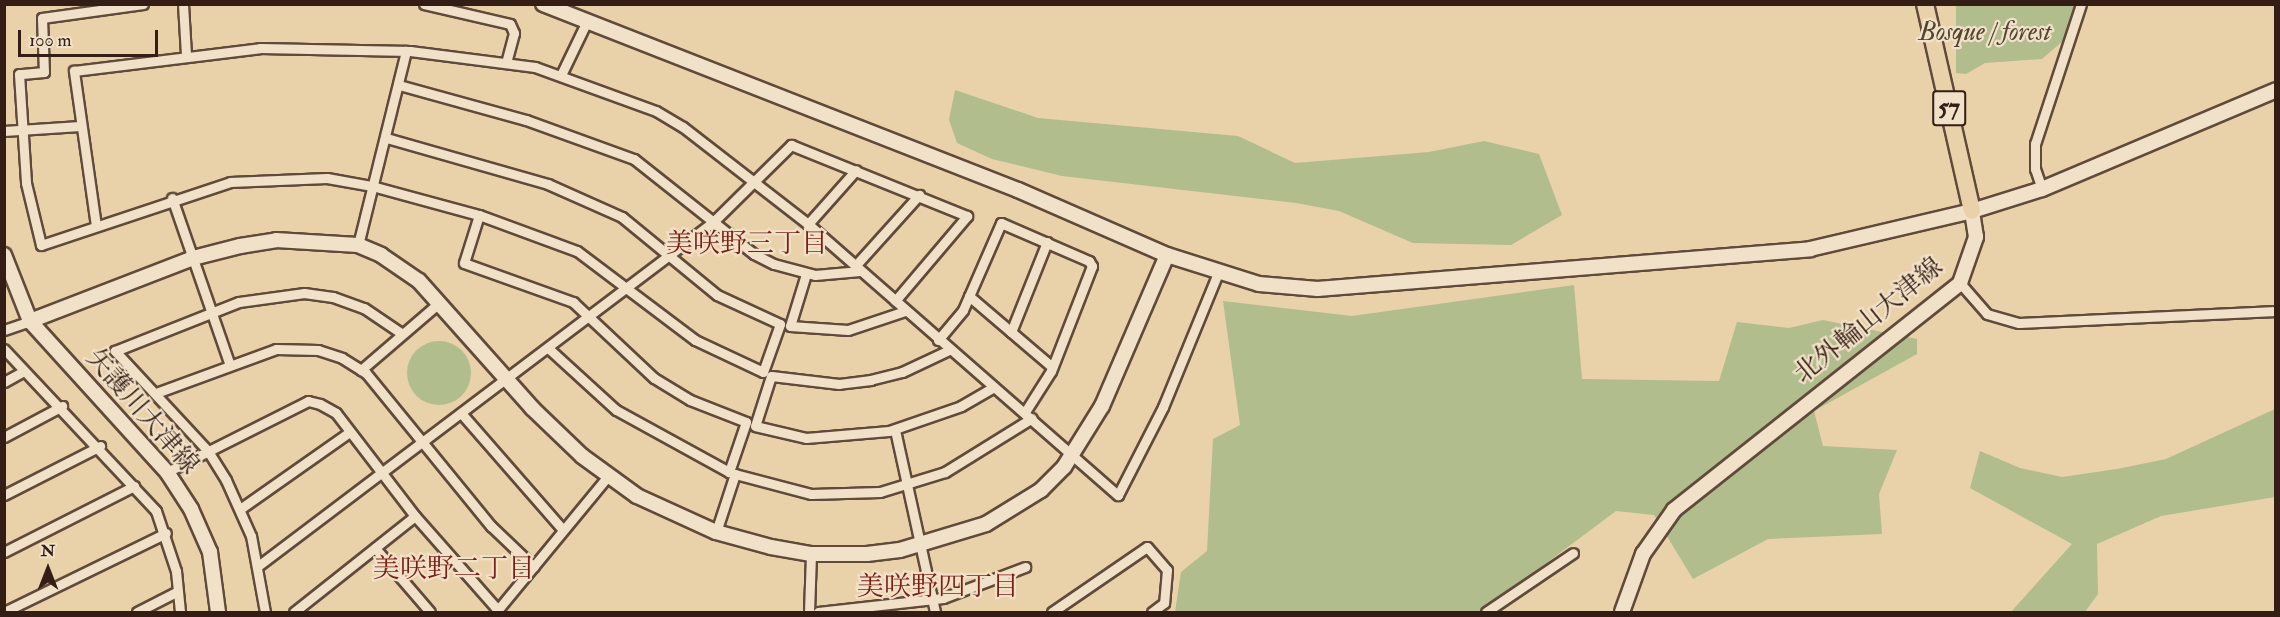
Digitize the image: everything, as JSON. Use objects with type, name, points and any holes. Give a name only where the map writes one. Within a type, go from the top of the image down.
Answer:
[{"type":"highway","name":"57","points":[[1925,4],[1972,211]]},
{"type":"street","points":[[143,4],[42,18],[44,72],[19,74],[21,130],[39,243],[45,246],[172,198],[266,177],[327,178],[372,186],[479,215],[577,251],[629,286],[695,340],[767,374],[839,384],[871,380],[902,372],[950,350]]},
{"type":"street","points":[[183,4],[186,54]]},
{"type":"street","points":[[424,4],[510,24],[514,33],[507,60]]},
{"type":"street","points":[[543,4],[1018,190],[1167,255],[1218,273],[1259,284],[1318,289],[1605,269],[1810,249],[1972,211],[2042,189],[2276,90]]},
{"type":"street","points":[[2042,189],[2035,169],[2035,144],[2081,4]]},
{"type":"street","points":[[561,75],[587,21]]},
{"type":"street","points":[[96,226],[74,71],[186,54],[260,48],[406,51],[507,60],[561,75],[656,111],[756,182],[808,224],[938,340],[1073,453],[1118,495],[1163,407],[1218,273]]},
{"type":"street","points":[[358,245],[406,51]]},
{"type":"street","points":[[399,85],[526,120],[634,159],[754,254],[806,274],[858,269],[919,195]]},
{"type":"street","points":[[4,131],[80,126]]},
{"type":"street","points":[[386,138],[584,198],[622,217],[736,307],[785,325],[848,330],[905,311]]},
{"type":"street","points":[[258,566],[548,348],[588,314],[670,256],[713,222],[791,145],[963,213],[967,219],[895,302]]},
{"type":"street","points":[[808,224],[856,170]]},
{"type":"street","points":[[172,198],[229,363]]},
{"type":"street","name":"北外輪山大津線","points":[[1622,612],[1643,554],[1674,510],[1960,283],[1976,237],[1972,211]]},
{"type":"street","points":[[479,215],[464,263],[561,296],[588,314],[654,378],[690,400],[751,424],[806,438],[851,438],[895,430],[961,406],[994,387]]},
{"type":"street","points":[[548,348],[616,410],[732,473],[811,494],[853,495],[907,485],[984,452],[1028,415],[1052,367],[1092,266],[1047,242],[1001,223],[969,296],[938,340]]},
{"type":"street","points":[[4,330],[193,258],[276,240],[358,245],[381,255],[440,302],[507,379],[608,476],[666,512],[716,532],[811,554],[867,554],[920,544],[986,524],[1016,508],[1041,490],[1073,453],[1102,406],[1167,255]]},
{"type":"street","points":[[1011,332],[1047,242]]},
{"type":"street","name":"矢護川大津線","points":[[4,255],[30,321],[167,472],[191,508],[210,552],[218,612]]},
{"type":"street","points":[[716,532],[732,473],[785,325],[806,274]]},
{"type":"street","points":[[1960,283],[1987,314],[2019,323],[2276,311]]},
{"type":"street","points":[[265,612],[258,566],[240,509],[208,451],[115,351],[211,312],[268,296],[323,296],[364,308],[401,333]]},
{"type":"street","points":[[969,296],[1052,367]]},
{"type":"street","points":[[362,370],[401,333],[440,302]]},
{"type":"street","points":[[4,349],[22,372],[62,405],[156,511],[166,533],[180,612]]},
{"type":"street","points":[[156,393],[229,363],[276,349],[318,350],[362,370],[491,526],[534,567]]},
{"type":"street","points":[[4,382],[22,372]]},
{"type":"street","points":[[167,472],[308,401],[336,413],[348,433],[415,516],[497,611],[608,476]]},
{"type":"street","points":[[4,437],[62,405]]},
{"type":"street","points":[[461,413],[563,530]]},
{"type":"street","points":[[895,430],[935,612]]},
{"type":"street","points":[[240,509],[348,433]]},
{"type":"street","points":[[4,495],[100,446]]},
{"type":"street","points":[[4,552],[134,486]]},
{"type":"street","points":[[294,612],[306,607],[415,516]]},
{"type":"street","points":[[4,612],[166,533]]},
{"type":"street","points":[[1053,612],[1147,547],[1167,570],[1164,603],[1152,612]]},
{"type":"street","points":[[375,548],[430,612]]},
{"type":"street","points":[[1486,612],[1573,553]]},
{"type":"street","points":[[809,612],[811,554]]},
{"type":"street","points":[[818,612],[933,600],[1025,567]]},
{"type":"street","points":[[137,612],[176,592]]},
{"type":"green space","name":"Bosque / forest","points":[[1956,5],[2081,5],[2071,34],[2042,59],[1985,63],[1966,74],[1956,73]]},
{"type":"green space","points":[[955,90],[1038,118],[1238,136],[1295,163],[1429,152],[1484,141],[1539,154],[1562,215],[1511,245],[1413,243],[1339,211],[1296,203],[1062,176],[992,159],[957,143],[949,120]]},
{"type":"green space","points":[[1574,285],[1582,379],[1719,381],[1737,322],[1789,328],[1823,320],[1917,339],[1917,354],[1814,411],[1823,446],[1897,450],[1879,494],[1882,534],[1768,539],[1693,579],[1654,515],[1616,511],[1481,612],[1175,612],[1181,572],[1207,551],[1213,439],[1240,425],[1223,301],[1352,316]]},
{"type":"green space","points":[[439,341],[451,343],[462,350],[469,361],[471,373],[469,385],[462,396],[451,403],[439,405],[427,403],[416,396],[409,385],[407,373],[409,361],[416,350],[427,343]]},
{"type":"green space","points":[[2275,409],[2275,497],[2161,516],[2097,544],[2098,594],[2085,612],[2011,612],[2072,544],[1970,488],[1980,451],[2020,468],[2062,477],[2166,459]]},
{"type":"district","name":"美咲野三丁目","points":[[747,244]]},
{"type":"district","name":"美咲野二丁目","points":[[454,569]]},
{"type":"district","name":"美咲野四丁目","points":[[938,587]]}]
